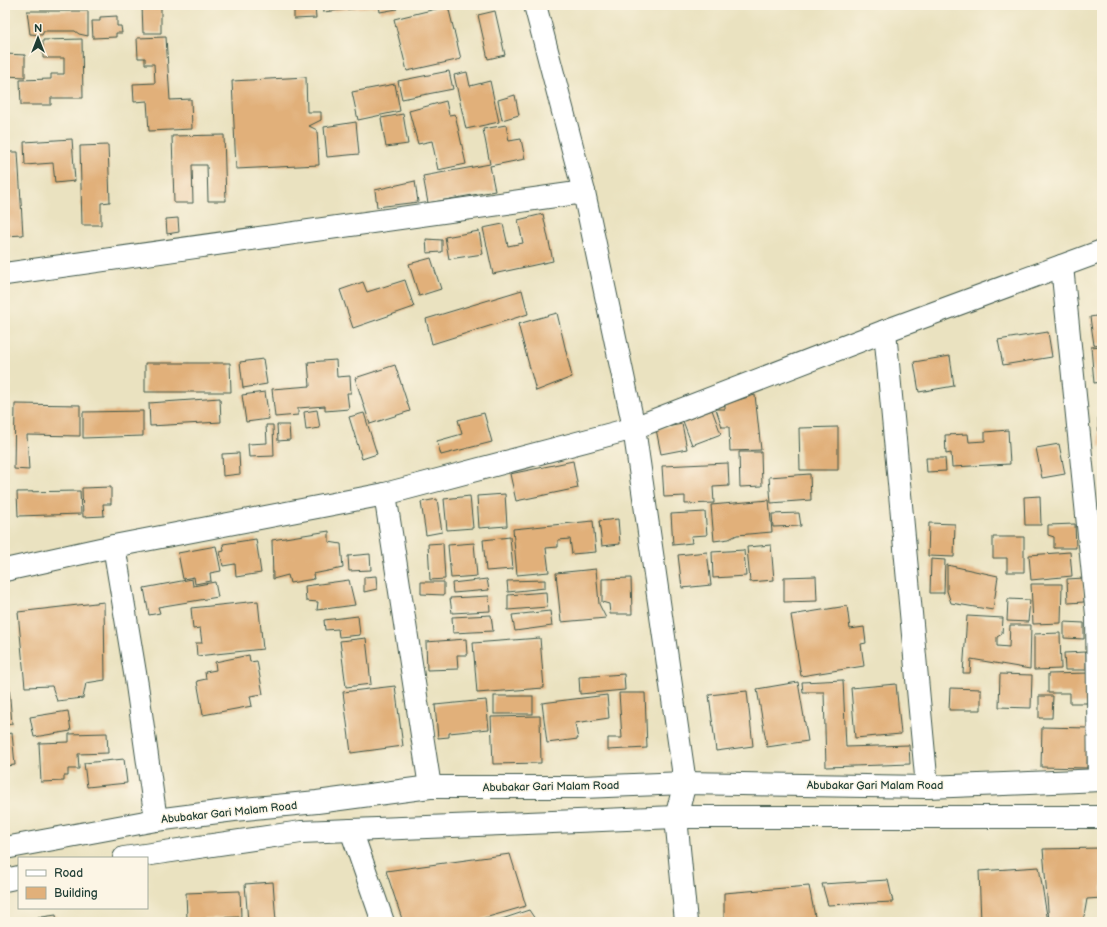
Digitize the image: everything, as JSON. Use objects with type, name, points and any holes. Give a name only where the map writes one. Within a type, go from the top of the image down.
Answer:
[{"type":"street","points":[[535,5],[584,192],[634,428],[686,784],[676,817],[686,922]]},
{"type":"street","points":[[5,274],[584,192]]},
{"type":"street","points":[[5,570],[114,546],[385,494],[634,428],[885,331],[1102,251]]},
{"type":"street","points":[[1062,266],[1099,614],[1101,780]]},
{"type":"street","points":[[885,331],[927,787]]},
{"type":"street","points":[[385,494],[430,787]]},
{"type":"street","points":[[114,546],[137,685],[156,820]]},
{"type":"street","name":"Abubakar Gari Malam Road","points":[[5,848],[156,820],[234,810],[317,802],[430,787],[582,787],[686,784],[927,787],[1101,780]]},
{"type":"street","points":[[131,857],[301,832],[676,817],[1102,817]]},
{"type":"street","points":[[351,830],[383,922]]},
{"type":"street","points":[[5,880],[18,877]]},
{"type":"building","points":[[142,5],[161,5],[161,33],[143,33]]},
{"type":"building","points":[[294,5],[315,5],[316,18],[294,19]]},
{"type":"building","points":[[322,5],[379,5],[379,6],[323,12]]},
{"type":"building","points":[[379,5],[396,5],[397,9],[380,12]]},
{"type":"building","points":[[448,6],[461,59],[407,71],[394,19]]},
{"type":"building","points":[[27,11],[88,11],[88,36],[79,34],[75,31],[44,31],[42,35],[30,34]]},
{"type":"building","points":[[495,11],[505,55],[488,59],[478,15]]},
{"type":"building","points":[[117,16],[117,26],[121,26],[122,33],[116,33],[116,37],[93,38],[92,21],[100,21],[100,17]]},
{"type":"building","points":[[166,37],[170,100],[191,99],[192,129],[149,131],[147,101],[134,102],[133,84],[155,83],[154,64],[145,64],[145,58],[138,58],[137,38]]},
{"type":"building","points":[[82,39],[83,98],[51,98],[51,105],[21,105],[20,80],[51,79],[51,74],[64,74],[64,58],[43,58],[43,40]]},
{"type":"building","points":[[5,54],[25,55],[25,77],[5,76]]},
{"type":"building","points":[[449,71],[453,89],[402,99],[398,81]]},
{"type":"building","points":[[467,72],[470,86],[490,81],[499,122],[466,129],[454,75]]},
{"type":"building","points":[[306,77],[307,112],[321,112],[321,120],[309,126],[317,130],[319,165],[236,169],[232,81]]},
{"type":"building","points":[[395,84],[400,111],[358,120],[352,92]]},
{"type":"building","points":[[515,95],[519,115],[502,120],[498,100]]},
{"type":"building","points":[[446,101],[449,115],[455,114],[466,164],[438,170],[432,141],[418,144],[409,111]]},
{"type":"building","points":[[403,114],[408,144],[386,147],[381,118]]},
{"type":"building","points":[[356,122],[359,154],[327,157],[324,127]]},
{"type":"building","points":[[506,125],[509,141],[521,139],[525,159],[490,166],[495,191],[428,203],[423,176],[490,164],[483,129]]},
{"type":"building","points":[[224,135],[226,201],[208,201],[207,165],[192,165],[193,203],[174,203],[172,136]]},
{"type":"building","points":[[72,139],[75,181],[55,183],[53,163],[25,165],[24,142]]},
{"type":"building","points":[[108,145],[110,202],[101,203],[101,225],[82,225],[80,146]]},
{"type":"building","points":[[5,152],[18,152],[23,235],[5,236]]},
{"type":"building","points":[[415,181],[418,202],[377,207],[375,190]]},
{"type":"building","points":[[543,214],[553,261],[493,274],[483,228],[503,224],[508,246],[523,243],[518,220]]},
{"type":"building","points":[[178,218],[179,232],[167,234],[166,219]]},
{"type":"building","points":[[479,231],[483,254],[449,259],[445,237]]},
{"type":"building","points":[[426,239],[442,240],[442,252],[427,253]]},
{"type":"building","points":[[431,258],[441,289],[419,296],[409,264]]},
{"type":"building","points":[[405,280],[414,307],[353,328],[340,290],[363,282],[367,292]]},
{"type":"building","points":[[522,290],[528,314],[432,344],[426,319]]},
{"type":"building","points":[[557,313],[572,377],[536,391],[518,324]]},
{"type":"building","points":[[1102,315],[1102,344],[1094,345],[1090,317]]},
{"type":"building","points":[[1048,332],[1052,357],[1003,365],[998,340]]},
{"type":"building","points":[[1102,346],[1102,382],[1094,383],[1091,347]]},
{"type":"building","points":[[950,356],[954,386],[919,392],[914,362]]},
{"type":"building","points":[[263,359],[267,384],[243,388],[240,362]]},
{"type":"building","points":[[336,360],[337,377],[350,376],[351,393],[347,393],[349,409],[325,411],[325,406],[298,408],[298,415],[275,417],[272,389],[310,386],[308,362]]},
{"type":"building","points":[[145,363],[230,363],[231,392],[145,392]]},
{"type":"building","points":[[395,365],[410,411],[370,424],[355,378]]},
{"type":"building","points":[[265,392],[269,419],[246,422],[242,395]]},
{"type":"building","points":[[755,395],[761,450],[730,451],[729,427],[722,427],[716,409],[725,409],[725,404]]},
{"type":"building","points":[[220,398],[221,422],[150,426],[149,403]]},
{"type":"building","points":[[15,404],[80,405],[80,436],[27,435],[29,470],[14,469]]},
{"type":"building","points":[[317,410],[320,428],[306,430],[304,412]]},
{"type":"building","points":[[712,410],[721,434],[692,445],[683,421]]},
{"type":"building","points":[[143,411],[143,436],[83,438],[83,412]]},
{"type":"building","points":[[364,413],[377,454],[362,459],[349,417]]},
{"type":"building","points":[[484,413],[492,442],[441,455],[437,441],[462,434],[458,420]]},
{"type":"building","points":[[1098,418],[1102,418],[1102,446],[1099,447]]},
{"type":"building","points":[[682,424],[687,449],[661,454],[656,429]]},
{"type":"building","points":[[266,425],[273,425],[274,456],[249,457],[248,444],[267,443]]},
{"type":"building","points":[[277,425],[289,425],[290,440],[278,441]]},
{"type":"building","points":[[838,427],[838,470],[800,470],[799,428]]},
{"type":"building","points":[[1008,430],[1010,464],[952,467],[951,453],[946,454],[945,435],[968,434],[969,442],[985,441],[985,432]]},
{"type":"building","points":[[1059,444],[1065,474],[1042,478],[1036,448]]},
{"type":"building","points":[[739,452],[761,452],[762,486],[740,487]]},
{"type":"building","points":[[239,453],[240,474],[223,476],[222,454]]},
{"type":"building","points":[[926,458],[945,458],[946,471],[927,472]]},
{"type":"building","points":[[573,461],[578,488],[516,501],[510,474]]},
{"type":"building","points":[[728,463],[729,486],[713,487],[714,503],[685,504],[685,496],[664,497],[662,466]]},
{"type":"building","points":[[810,474],[811,500],[771,503],[769,477]]},
{"type":"building","points":[[111,487],[111,504],[103,504],[104,516],[83,517],[82,488]]},
{"type":"building","points":[[80,491],[81,514],[18,516],[17,492]]},
{"type":"building","points":[[505,494],[507,526],[479,528],[477,496]]},
{"type":"building","points":[[470,496],[473,528],[447,530],[444,499]]},
{"type":"building","points":[[1040,496],[1041,525],[1025,525],[1024,497]]},
{"type":"building","points":[[437,499],[442,532],[426,535],[421,502]]},
{"type":"building","points":[[769,500],[772,532],[737,535],[729,539],[714,541],[711,505]]},
{"type":"building","points":[[705,512],[707,535],[691,536],[692,543],[673,545],[671,514]]},
{"type":"building","points":[[799,513],[801,526],[773,527],[772,514]]},
{"type":"building","points":[[618,519],[620,544],[602,546],[599,521]]},
{"type":"building","points":[[593,521],[596,552],[572,554],[570,539],[558,540],[558,547],[546,548],[549,572],[517,575],[513,529]]},
{"type":"building","points":[[929,523],[955,524],[954,557],[928,556]]},
{"type":"building","points":[[1075,524],[1076,548],[1054,548],[1054,537],[1048,535],[1048,525]]},
{"type":"building","points":[[329,531],[329,542],[341,544],[343,568],[313,574],[314,579],[290,583],[288,575],[273,579],[272,540]]},
{"type":"building","points":[[510,537],[513,569],[486,571],[483,540]]},
{"type":"building","points":[[993,537],[1024,537],[1024,572],[1007,572],[1007,558],[993,558]]},
{"type":"building","points":[[256,539],[261,573],[236,577],[235,564],[223,566],[220,552],[224,551],[223,544]]},
{"type":"building","points":[[443,543],[445,579],[430,580],[428,544]]},
{"type":"building","points":[[474,543],[477,576],[451,578],[448,545]]},
{"type":"building","points":[[771,545],[774,580],[750,582],[747,547]]},
{"type":"building","points":[[216,546],[221,571],[210,573],[211,581],[195,584],[194,577],[183,579],[178,553]]},
{"type":"building","points":[[744,550],[746,576],[713,578],[712,552]]},
{"type":"building","points":[[707,552],[711,585],[682,588],[678,555]]},
{"type":"building","points":[[1070,552],[1072,576],[1031,580],[1029,555]]},
{"type":"building","points":[[370,554],[371,570],[349,571],[348,556]]},
{"type":"building","points":[[931,559],[945,560],[944,593],[930,593]]},
{"type":"building","points":[[947,565],[998,576],[993,610],[951,603],[947,591]]},
{"type":"building","points":[[596,569],[599,604],[606,618],[561,622],[556,573]]},
{"type":"building","points":[[376,576],[377,589],[364,592],[364,577]]},
{"type":"building","points":[[816,576],[817,601],[784,602],[784,577]]},
{"type":"building","points":[[631,578],[632,614],[610,614],[609,604],[602,602],[602,579]]},
{"type":"building","points":[[1084,578],[1084,602],[1068,603],[1067,579]]},
{"type":"building","points":[[192,579],[193,586],[215,582],[218,597],[158,607],[160,613],[149,615],[144,588]]},
{"type":"building","points":[[487,579],[489,590],[453,593],[452,583]]},
{"type":"building","points":[[349,580],[355,605],[317,610],[318,602],[306,601],[305,586]]},
{"type":"building","points":[[545,580],[545,588],[508,592],[507,581]]},
{"type":"building","points":[[421,582],[444,582],[444,595],[421,594]]},
{"type":"building","points":[[1031,584],[1062,584],[1061,623],[1033,624]]},
{"type":"building","points":[[546,592],[547,607],[508,610],[508,595]]},
{"type":"building","points":[[489,596],[490,611],[452,613],[450,598]]},
{"type":"building","points":[[1008,599],[1030,600],[1028,622],[1007,621]]},
{"type":"building","points":[[258,601],[263,649],[197,656],[196,643],[202,643],[200,628],[193,629],[191,608]]},
{"type":"building","points":[[104,602],[105,680],[86,683],[83,698],[57,701],[52,686],[25,687],[18,612]]},
{"type":"building","points":[[847,606],[850,629],[864,627],[866,643],[861,644],[864,666],[801,676],[791,615]]},
{"type":"building","points":[[550,611],[552,626],[515,631],[512,615]]},
{"type":"building","points":[[491,615],[493,631],[453,633],[452,617]]},
{"type":"building","points":[[358,616],[360,635],[339,637],[338,629],[325,630],[324,620]]},
{"type":"building","points":[[967,616],[1003,618],[1002,634],[997,637],[997,646],[1009,647],[1010,625],[1031,625],[1030,669],[971,659],[970,673],[963,673]]},
{"type":"building","points":[[1064,622],[1084,623],[1084,639],[1064,638]]},
{"type":"building","points":[[1060,633],[1061,669],[1034,670],[1034,634]]},
{"type":"building","points":[[366,638],[371,684],[346,687],[340,641]]},
{"type":"building","points":[[540,638],[544,688],[477,693],[473,643]]},
{"type":"building","points":[[466,639],[467,655],[457,655],[458,669],[427,670],[426,642]]},
{"type":"building","points":[[1086,652],[1086,670],[1065,670],[1064,653]]},
{"type":"building","points":[[249,655],[250,662],[257,661],[263,694],[250,696],[252,706],[203,715],[197,681],[206,679],[205,672],[216,670],[215,662]]},
{"type":"building","points":[[1089,673],[1089,703],[1070,703],[1070,693],[1048,693],[1048,674]]},
{"type":"building","points":[[624,674],[625,690],[580,694],[579,677]]},
{"type":"building","points":[[1000,674],[1032,675],[1031,708],[999,707]]},
{"type":"building","points":[[843,680],[846,747],[909,745],[910,764],[826,767],[824,692],[803,692],[802,682]]},
{"type":"building","points":[[798,682],[808,741],[767,747],[757,689]]},
{"type":"building","points":[[896,684],[901,734],[855,738],[851,688]]},
{"type":"building","points":[[5,686],[9,686],[12,724],[5,725]]},
{"type":"building","points":[[395,686],[403,746],[351,753],[343,692]]},
{"type":"building","points":[[950,688],[981,689],[981,710],[949,710]]},
{"type":"building","points":[[747,691],[753,746],[716,751],[709,695]]},
{"type":"building","points":[[619,693],[645,693],[647,748],[608,750],[608,738],[622,738]]},
{"type":"building","points":[[607,695],[609,718],[575,723],[578,739],[547,743],[542,703]]},
{"type":"building","points":[[494,696],[533,696],[533,714],[494,714]]},
{"type":"building","points":[[1039,696],[1053,696],[1052,718],[1039,718]]},
{"type":"building","points":[[486,700],[489,729],[449,733],[449,737],[438,738],[435,705]]},
{"type":"building","points":[[68,711],[71,731],[34,737],[30,717]]},
{"type":"building","points":[[540,716],[541,763],[493,764],[491,717]]},
{"type":"building","points":[[1042,727],[1088,728],[1087,768],[1041,767]]},
{"type":"building","points":[[12,733],[15,765],[5,766],[5,734]]},
{"type":"building","points":[[107,733],[108,753],[78,754],[79,769],[68,769],[68,776],[64,776],[64,781],[41,782],[39,743],[69,742],[69,734]]},
{"type":"building","points":[[124,759],[127,783],[87,787],[84,763]]},
{"type":"building","points":[[1102,848],[1102,898],[1087,899],[1083,922],[1049,922],[1043,849]]},
{"type":"building","points":[[510,854],[526,906],[471,922],[403,922],[386,871]]},
{"type":"building","points":[[1039,867],[1048,922],[981,922],[979,871]]},
{"type":"building","points":[[888,880],[893,902],[828,905],[822,884]]},
{"type":"building","points":[[273,882],[276,922],[248,922],[245,884]]},
{"type":"building","points":[[809,886],[816,922],[724,922],[724,893]]},
{"type":"building","points":[[240,891],[241,917],[187,919],[186,893]]},
{"type":"building","points":[[529,910],[537,922],[493,922]]},
{"type":"building","points":[[56,915],[57,922],[14,922],[14,921]]}]
